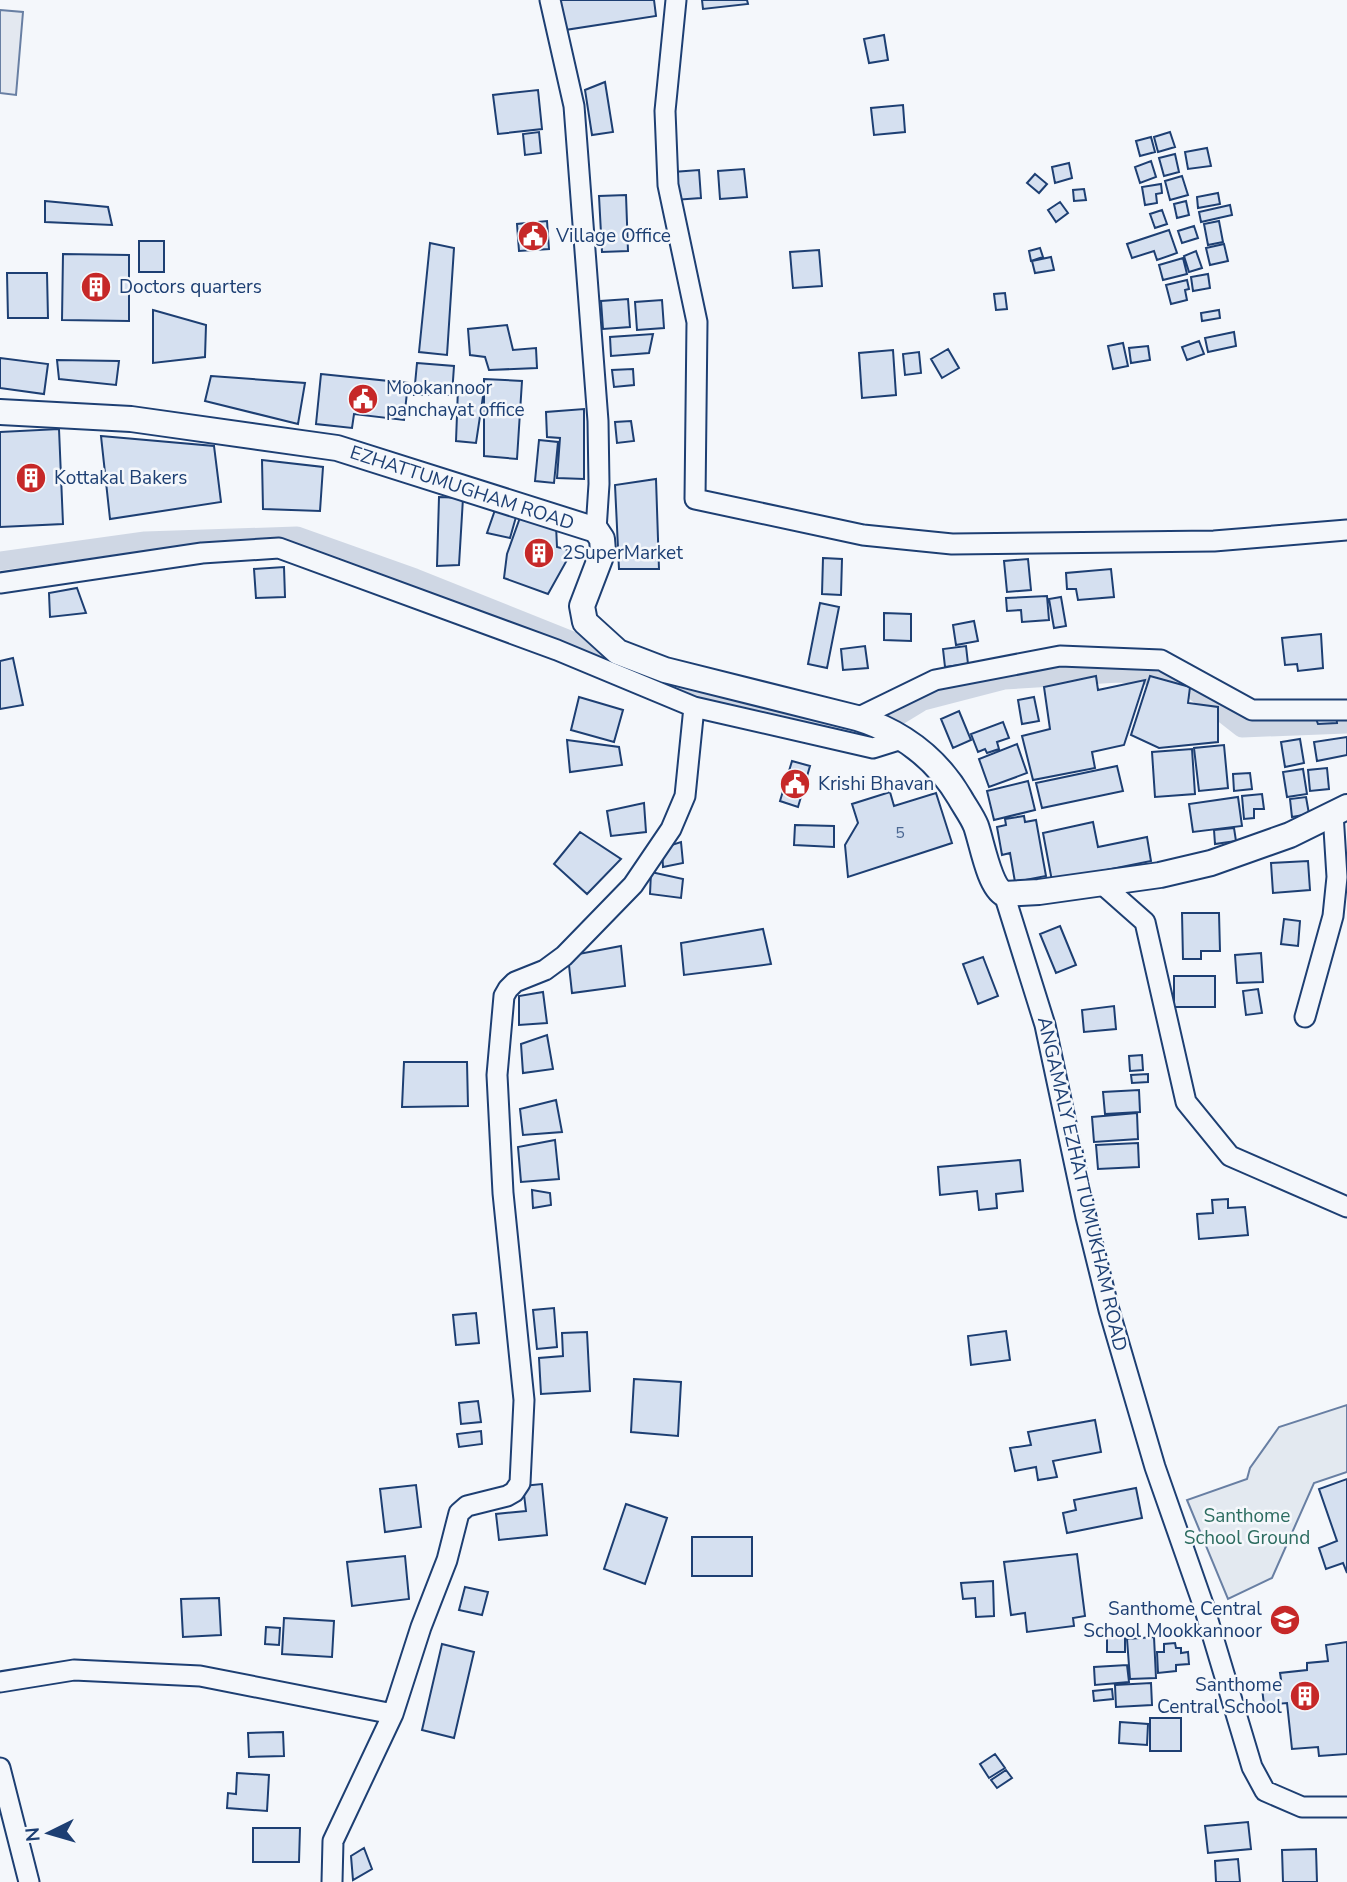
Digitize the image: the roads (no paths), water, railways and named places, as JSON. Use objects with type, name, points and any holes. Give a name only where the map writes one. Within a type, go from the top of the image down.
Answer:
[{"type":"main road","name":"EZHATTUMUGHAM ROAD","points":[[0,412],[131,419],[337,448],[596,530],[602,539],[603,551],[582,606],[583,614],[585,622],[618,652],[665,670],[882,727]]},
{"type":"main road","points":[[882,727],[935,761],[952,784],[975,823],[995,887],[1004,894],[1102,884],[1160,875],[1211,863],[1290,835],[1340,810]]},
{"type":"street","points":[[550,0],[574,106],[598,421],[599,484],[596,530]]},
{"type":"street","points":[[676,0],[665,111],[668,185],[697,322],[695,499],[863,535],[952,544],[1214,541],[1347,530]]},
{"type":"street","points":[[0,583],[202,553],[279,548],[557,650],[694,707],[873,748],[882,727],[935,680],[1060,656],[1161,660],[1252,710],[1347,710]]},
{"type":"street","points":[[332,1882],[333,1841],[393,1714],[421,1627],[447,1560],[459,1513],[467,1506],[507,1496],[514,1492],[520,1483],[524,1400],[503,1193],[497,1075],[504,996],[514,982],[545,971],[564,956],[634,885],[671,829],[684,796],[694,707]]},
{"type":"street","points":[[1305,1017],[1335,903],[1340,810]]},
{"type":"street","points":[[1102,884],[1145,922],[1186,1102],[1230,1156],[1347,1207]]},
{"type":"street","name":"ANGAMALY EZHATTUMUKHAM ROAD","points":[[1004,894],[1045,1025],[1109,1310],[1155,1467],[1204,1607],[1247,1754],[1265,1791],[1302,1807],[1347,1807]]},
{"type":"street","points":[[0,1682],[74,1670],[201,1676],[393,1714]]},
{"type":"street","points":[[0,1768],[27,1881]]},
{"type":"waterway","points":[[0,561],[145,541],[297,536],[415,578],[625,662]]},
{"type":"waterway","points":[[882,726],[923,701],[1004,680],[1119,673],[1178,678],[1242,728],[1347,724]]},
{"type":"waterway","points":[[662,678],[708,697],[865,736],[881,726]]},
{"type":"place","name":"Village Office","points":[[533,236]]},
{"type":"place","name":"Doctors quarters","points":[[96,287]]},
{"type":"place","name":"Mookannoor panchayat office","points":[[363,399]]},
{"type":"place","name":"Kottakal Bakers","points":[[31,478]]},
{"type":"place","name":"2SuperMarket","points":[[539,553]]},
{"type":"place","name":"Krishi Bhavan","points":[[795,784]]},
{"type":"place","name":"Santhome Central School Mookkannoor","points":[[1285,1620]]},
{"type":"place","name":"Santhome Central School","points":[[1305,1696]]},
{"type":"park label","name":"Santhome School Ground","points":[[1247,1527]]}]
